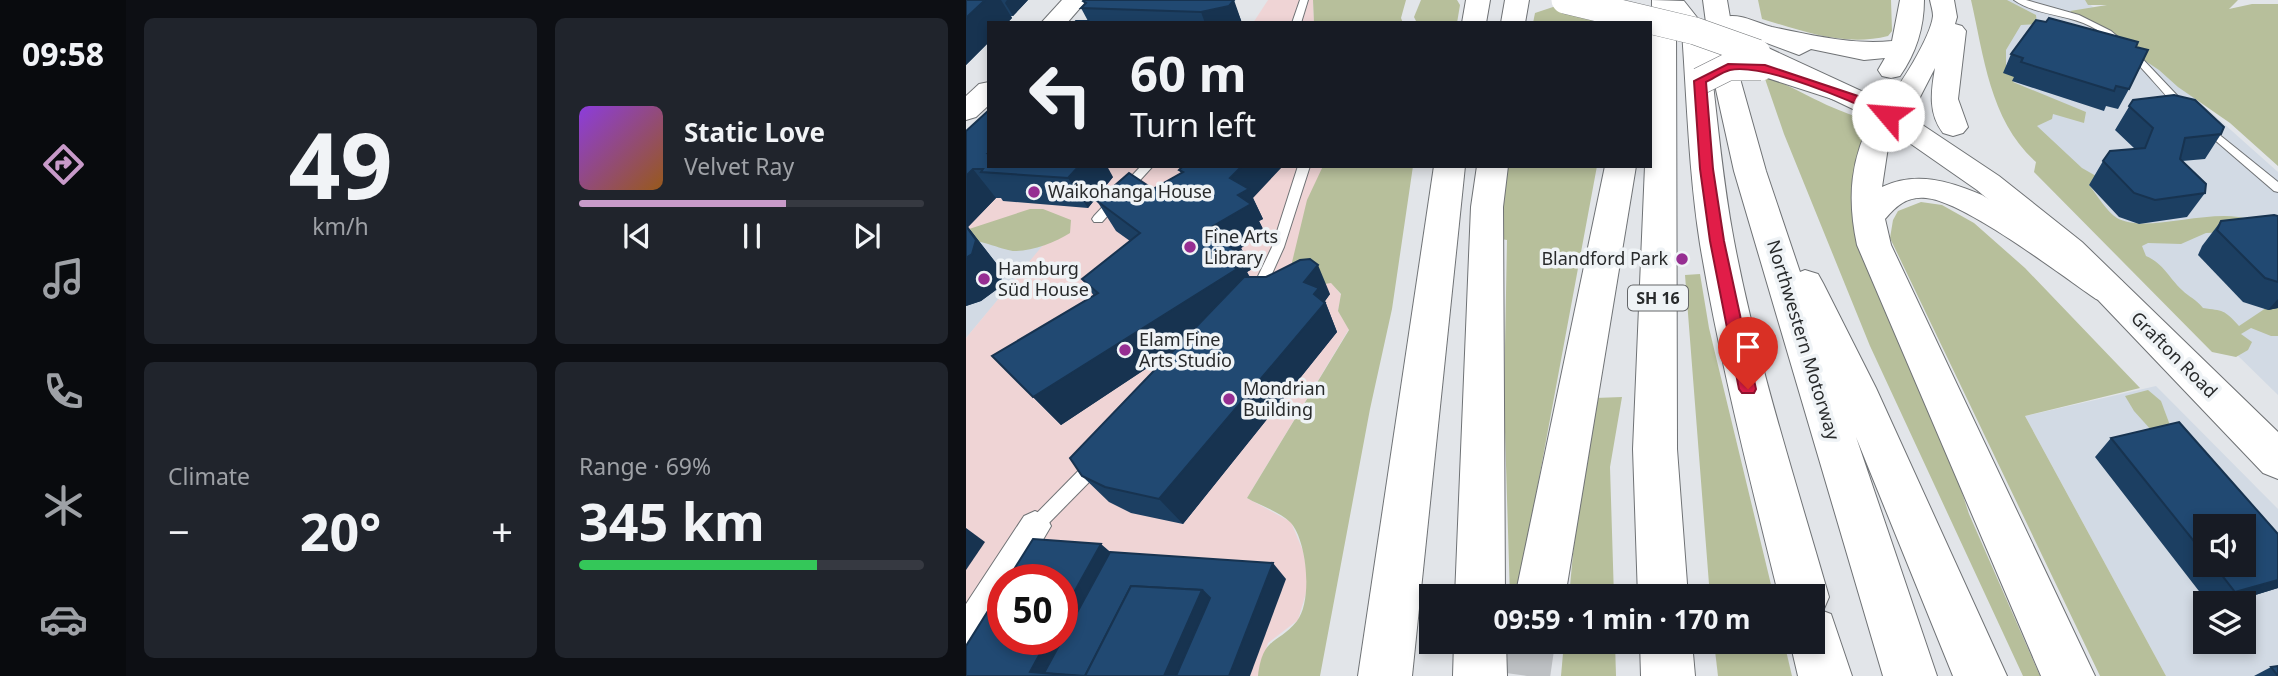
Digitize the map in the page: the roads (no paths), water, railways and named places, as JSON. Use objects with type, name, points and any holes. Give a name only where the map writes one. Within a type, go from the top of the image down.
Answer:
[{"type":"main road","points":[[1474,21],[1478,0]]},
{"type":"main road","points":[[1513,21],[1517,0]]},
{"type":"main road","points":[[1565,0],[1757,45],[1884,100]]},
{"type":"main road","points":[[1647,0],[1668,2],[1757,45],[1884,100]]},
{"type":"main road","name":"Northwestern Motorway","points":[[1715,0],[1727,82],[1751,171],[1910,676]]},
{"type":"main road","points":[[1912,0],[1913,13],[1884,100],[1865,176],[1867,219],[1874,245],[2068,676]]},
{"type":"main road","points":[[1668,2],[1695,30],[1707,169],[1717,241],[1741,362],[1801,584]]},
{"type":"main road","points":[[1652,30],[1668,2]]},
{"type":"main road","name":"SH 16","points":[[1662,584],[1655,449],[1668,2]]},
{"type":"main road","points":[[1884,100],[1937,39],[1943,8]]},
{"type":"main road","points":[[1943,8],[1954,37],[1944,99],[1953,127]]},
{"type":"main road","points":[[1700,81],[1728,67],[1757,45],[1864,52],[1903,48]]},
{"type":"main road","points":[[966,111],[987,92]]},
{"type":"main road","name":"Grafton Road","points":[[1884,100],[1953,127],[1984,151],[2031,196],[2070,250]]},
{"type":"main road","name":"Grafton Road","points":[[1884,100],[2070,250],[2276,456]]},
{"type":"main road","points":[[1385,676],[1450,168]]},
{"type":"main road","points":[[1480,584],[1487,207],[1493,168]]},
{"type":"main road","points":[[1542,584],[1621,168]]},
{"type":"main road","points":[[1751,171],[1856,388],[1980,676]]},
{"type":"main road","points":[[1867,219],[1882,201],[1893,194],[1923,188],[1944,191],[1979,205],[2109,290]]},
{"type":"main road","points":[[1480,654],[1480,676]]},
{"type":"main road","points":[[1667,654],[1668,676]]},
{"type":"main road","points":[[1819,654],[1825,676]]},
{"type":"street","points":[[966,635],[1035,526]]},
{"type":"lane","points":[[1297,21],[1304,0]]},
{"type":"lane","points":[[2018,0],[2060,11],[2097,26],[2127,48],[2181,106],[2278,188]]},
{"type":"lane","points":[[2052,0],[2060,11]]},
{"type":"lane","points":[[1098,219],[1146,168]]},
{"type":"lane","points":[[1253,303],[1278,247],[1303,168]]},
{"type":"lane","points":[[1035,526],[1102,456]]},
{"type":"tunnel","points":[[1527,676],[1530,654]]},
{"type":"place","name":"Waikohanga House","points":[[1034,192]]},
{"type":"place","name":"Fine Arts Library","points":[[1190,247]]},
{"type":"place","name":"Blandford Park","points":[[1682,259]]},
{"type":"place","name":"Hamburg Süd House","points":[[984,279]]},
{"type":"place","name":"Elam Fine Arts Studio","points":[[1125,350]]},
{"type":"place","name":"Mondrian Building","points":[[1229,399]]}]
